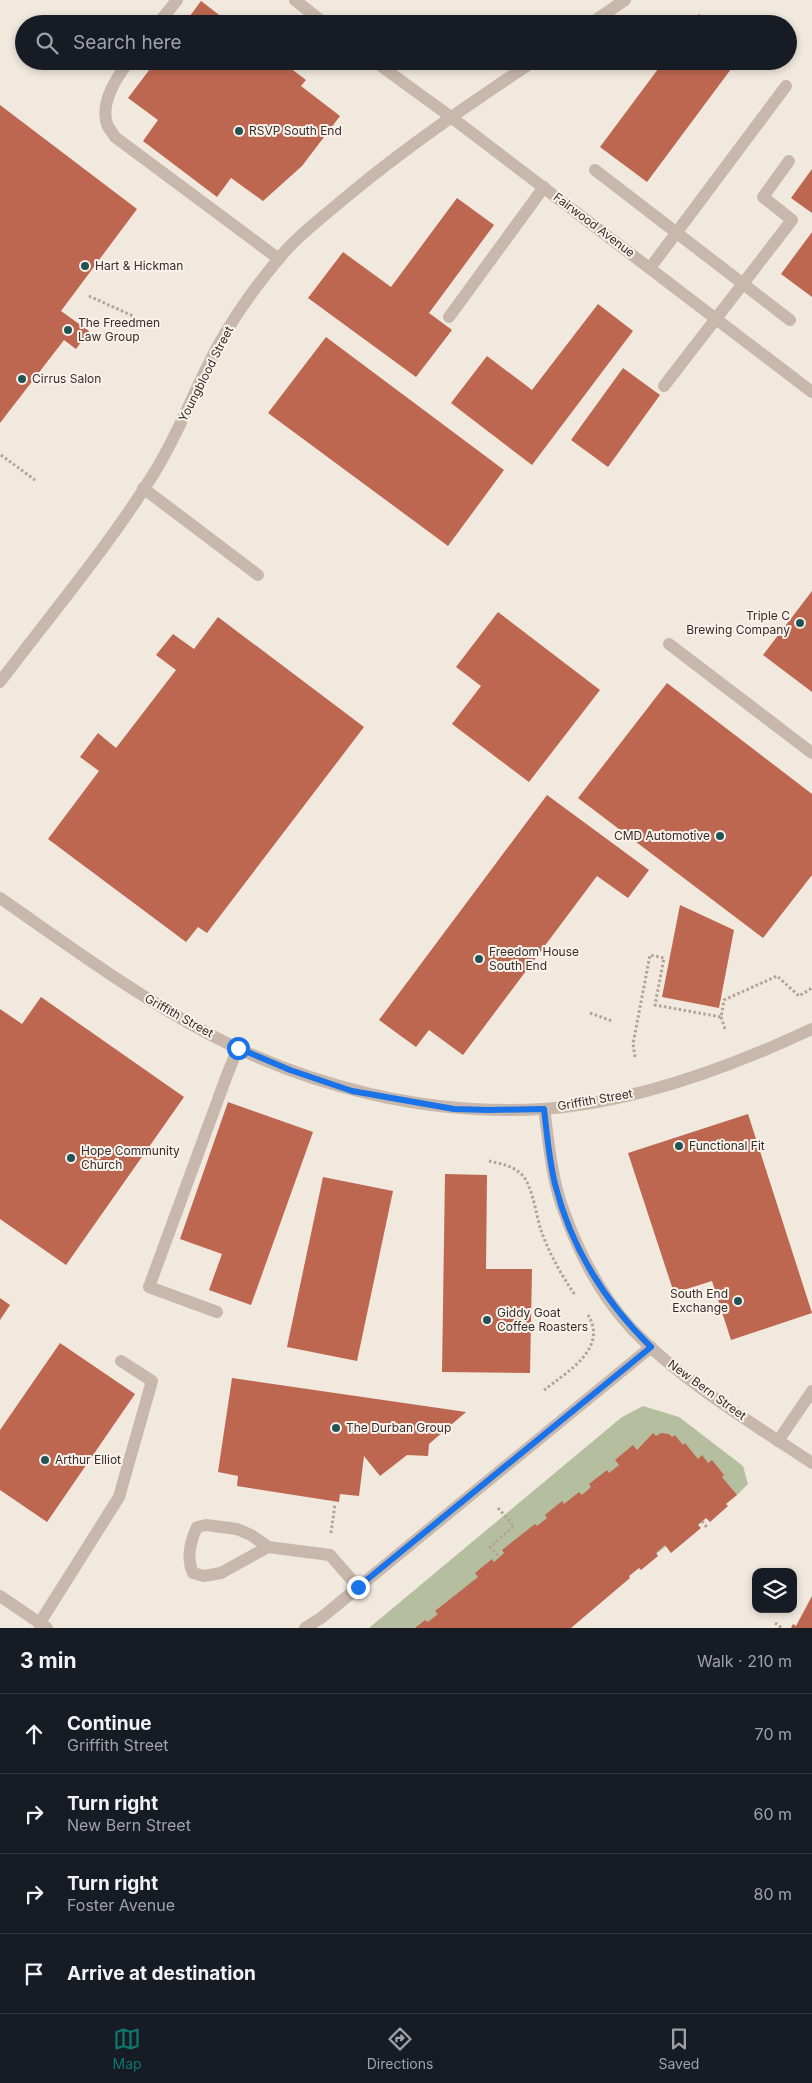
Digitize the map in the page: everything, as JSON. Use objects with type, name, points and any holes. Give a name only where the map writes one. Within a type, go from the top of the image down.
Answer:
[{"type":"street","points":[[165,15],[177,0]]},
{"type":"street","points":[[294,0],[313,15]]},
{"type":"street","points":[[603,15],[625,0]]},
{"type":"street","points":[[123,70],[113,85],[106,106],[107,124],[116,137],[279,259]]},
{"type":"street","name":"Fairwood Avenue","points":[[386,70],[544,187],[812,392]]},
{"type":"street","name":"Youngblood Street","points":[[0,682],[111,535],[143,488],[172,441],[218,347],[250,294],[279,259],[319,219],[378,171],[451,117],[521,70]]},
{"type":"street","points":[[650,268],[786,86]]},
{"type":"street","points":[[664,386],[792,220],[763,198],[789,161]]},
{"type":"street","points":[[595,170],[790,320]]},
{"type":"street","points":[[448,317],[544,187]]},
{"type":"street","points":[[143,488],[258,575]]},
{"type":"street","points":[[669,644],[812,753]]},
{"type":"street","name":"Griffith Street","points":[[0,898],[129,988],[238,1048],[290,1070],[352,1091],[454,1109],[544,1109],[590,1103],[636,1093],[725,1067],[812,1028]]},
{"type":"street","points":[[217,1312],[149,1287],[238,1048]]},
{"type":"street","name":"New Bern Street","points":[[544,1109],[555,1182],[562,1208],[584,1259],[613,1305],[630,1326],[674,1367],[812,1463]]},
{"type":"street","points":[[305,1628],[321,1618],[651,1347]]},
{"type":"street","points":[[0,1596],[43,1626],[118,1497],[152,1381],[121,1361]]},
{"type":"street","points":[[778,1441],[812,1391]]},
{"type":"street","points":[[268,1547],[220,1573],[204,1576],[193,1573],[189,1563],[192,1538],[197,1527],[206,1524],[237,1529],[252,1535],[268,1547],[328,1555],[358,1587]]},
{"type":"path","points":[[89,296],[133,316]]},
{"type":"path","points":[[1,455],[35,480]]},
{"type":"path","points":[[636,1057],[633,1044],[650,955],[664,958],[655,1005],[721,1017]]},
{"type":"path","points":[[725,1029],[721,1017],[724,1000],[777,976],[799,996],[812,988]]},
{"type":"path","points":[[590,1013],[612,1020]]},
{"type":"path","points":[[489,1161],[512,1167],[524,1178],[535,1205],[542,1233],[561,1274],[576,1296]]},
{"type":"path","points":[[544,1390],[583,1359],[591,1348],[593,1331],[591,1318],[586,1311]]},
{"type":"path","points":[[328,1555],[335,1504]]},
{"type":"path","points":[[498,1508],[514,1526],[490,1547],[499,1558]]},
{"type":"path","points":[[702,1521],[708,1529]]},
{"type":"path","points":[[775,1623],[782,1628]]},
{"type":"green space","points":[[643,1406],[679,1417],[743,1466],[748,1484],[737,1495],[720,1503],[564,1628],[369,1628],[622,1417]]},
{"type":"building","points":[[201,1],[219,15],[191,15]]},
{"type":"building","name":"RSVP South End","points":[[149,70],[293,70],[306,80],[301,86],[340,116],[302,166],[263,201],[231,178],[217,197],[143,141],[158,120],[128,98]]},
{"type":"building","points":[[657,70],[730,70],[647,182],[600,147]]},
{"type":"building","points":[[0,105],[137,209],[61,311],[89,331],[76,349],[64,340],[0,423]]},
{"type":"building","points":[[812,169],[812,213],[791,198]]},
{"type":"building","points":[[457,198],[494,225],[429,313],[452,330],[416,377],[308,298],[343,252],[391,287]]},
{"type":"building","points":[[812,232],[812,297],[781,274]]},
{"type":"building","points":[[598,304],[633,331],[532,465],[451,403],[487,356],[532,390]]},
{"type":"building","points":[[326,337],[504,470],[448,546],[268,413]]},
{"type":"building","points":[[623,368],[660,395],[608,467],[571,440]]},
{"type":"building","name":"Triple C Brewing Company","points":[[812,591],[812,692],[763,655]]},
{"type":"building","points":[[498,612],[600,690],[529,782],[452,724],[481,686],[456,667]]},
{"type":"building","points":[[218,617],[364,727],[207,933],[198,927],[186,942],[48,839],[99,771],[80,757],[98,733],[116,748],[176,670],[156,655],[173,634],[194,649]]},
{"type":"building","name":"CMD Automotive","points":[[667,683],[812,794],[812,875],[763,938],[578,798]]},
{"type":"building","name":"Freedom House South End","points":[[547,795],[649,870],[628,898],[597,876],[463,1055],[429,1030],[416,1047],[379,1020]]},
{"type":"building","points":[[680,905],[734,930],[719,1008],[662,997]]},
{"type":"building","name":"Hope Community Church","points":[[41,997],[184,1097],[66,1265],[0,1219],[0,1009],[22,1024]]},
{"type":"building","points":[[228,1102],[313,1132],[251,1305],[209,1290],[222,1254],[180,1239]]},
{"type":"building","points":[[748,1114],[812,1313],[731,1340],[712,1281],[674,1293],[628,1153]]},
{"type":"building","name":"Giddy Goat Coffee Roasters","points":[[445,1174],[487,1175],[486,1269],[532,1269],[530,1373],[442,1372]]},
{"type":"building","points":[[323,1177],[393,1191],[357,1361],[287,1347]]},
{"type":"building","points":[[0,1298],[10,1305],[0,1320]]},
{"type":"building","name":"Arthur Elliot","points":[[60,1343],[135,1394],[47,1522],[0,1490],[0,1430]]},
{"type":"building","name":"The Durban Group","points":[[232,1378],[466,1412],[429,1444],[428,1456],[407,1455],[380,1476],[364,1456],[359,1496],[340,1494],[339,1502],[237,1486],[238,1476],[218,1472]]},
{"type":"building","points":[[653,1433],[656,1436],[661,1433],[669,1434],[672,1437],[675,1435],[683,1445],[685,1443],[698,1459],[702,1455],[708,1463],[712,1460],[724,1475],[722,1477],[737,1495],[710,1522],[706,1518],[698,1525],[701,1528],[671,1553],[665,1545],[656,1553],[658,1556],[641,1570],[639,1568],[629,1576],[630,1578],[571,1628],[415,1628],[425,1620],[428,1622],[438,1614],[435,1611],[478,1577],[475,1573],[492,1559],[494,1562],[504,1553],[502,1550],[535,1524],[537,1526],[547,1518],[545,1515],[562,1501],[564,1504],[579,1492],[582,1495],[591,1487],[589,1484],[607,1470],[609,1473],[619,1465],[615,1460],[633,1445],[637,1450]]},
{"type":"building","points":[[812,1596],[812,1628],[791,1628],[793,1624],[796,1626]]},
{"type":"place","name":"RSVP South End","points":[[239,131]]},
{"type":"place","name":"Hart & Hickman","points":[[85,266]]},
{"type":"place","name":"The Freedmen Law Group","points":[[68,330]]},
{"type":"place","name":"Cirrus Salon","points":[[22,379]]},
{"type":"place","name":"Triple C Brewing Company","points":[[800,623]]},
{"type":"place","name":"CMD Automotive","points":[[720,836]]},
{"type":"place","name":"Freedom House South End","points":[[479,959]]},
{"type":"place","name":"Functional Fit","points":[[679,1146]]},
{"type":"place","name":"Hope Community Church","points":[[71,1158]]},
{"type":"place","name":"South End Exchange","points":[[738,1301]]},
{"type":"place","name":"Giddy Goat Coffee Roasters","points":[[487,1320]]},
{"type":"place","name":"The Durban Group","points":[[336,1428]]},
{"type":"place","name":"Arthur Elliot","points":[[45,1460]]},
{"type":"route","points":[[238,1048],[290,1070],[352,1091],[454,1109],[544,1109],[555,1182],[562,1208],[584,1259],[613,1305],[651,1347],[358,1587]]}]
